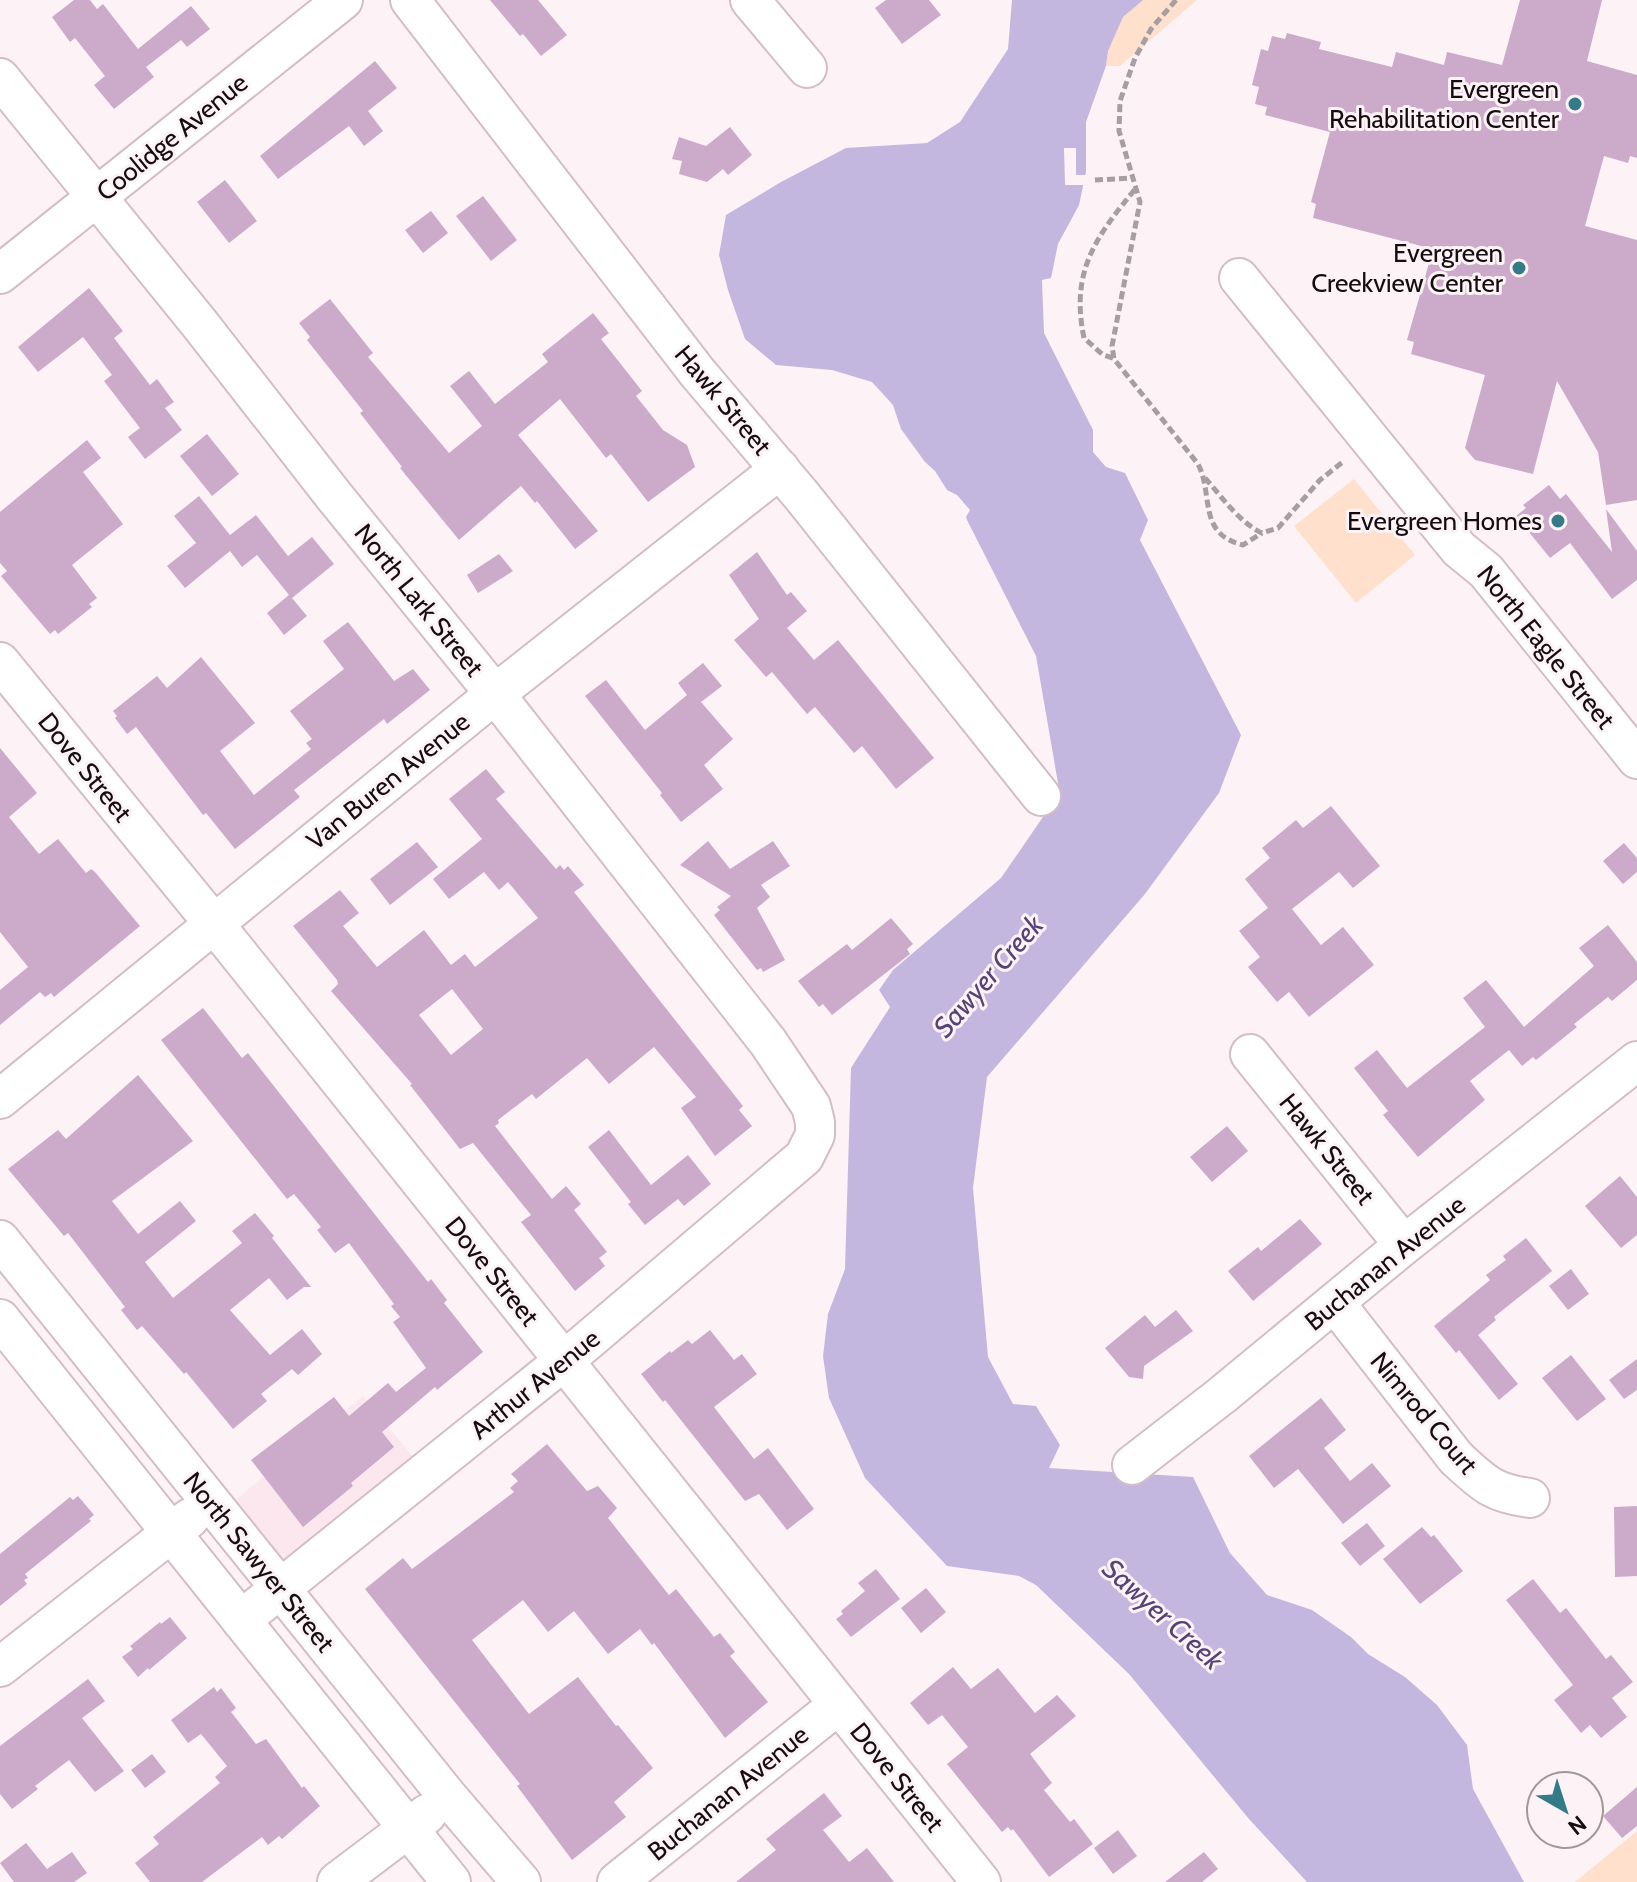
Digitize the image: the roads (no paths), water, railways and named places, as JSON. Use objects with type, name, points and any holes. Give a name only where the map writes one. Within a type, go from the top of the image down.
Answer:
[{"type":"street","name":"Coolidge Avenue","points":[[0,274],[343,0]]},
{"type":"street","name":"Hawk Street","points":[[410,0],[697,372],[780,469],[1041,796]]},
{"type":"street","points":[[750,0],[807,68]]},
{"type":"street","name":"North Lark Street","points":[[0,78],[495,694],[768,1042],[811,1106],[815,1135]]},
{"type":"street","name":"North Eagle Street","points":[[1239,278],[1450,537],[1486,571],[1637,759]]},
{"type":"street","name":"Van Buren Avenue","points":[[0,1099],[495,694],[780,469]]},
{"type":"street","name":"Dove Street","points":[[0,662],[565,1360],[981,1882]]},
{"type":"street","name":"Hawk Street","points":[[1250,1054],[1404,1245]]},
{"type":"street","name":"Buchanan Avenue","points":[[1132,1465],[1637,1061]]},
{"type":"street","name":"Arthur Avenue","points":[[241,1620],[565,1360],[804,1157],[815,1135]]},
{"type":"street","name":"North Sawyer Street","points":[[0,1240],[448,1797],[521,1882]]},
{"type":"street","name":"Nimrod Court","points":[[1335,1303],[1456,1458],[1502,1494],[1530,1498]]},
{"type":"street","name":"North Sawyer Street","points":[[0,1319],[451,1882]]},
{"type":"street","points":[[0,1667],[210,1502]]},
{"type":"street","name":"Buchanan Avenue","points":[[617,1882],[838,1705]]},
{"type":"street","points":[[337,1882],[448,1797]]},
{"type":"water","name":"Sawyer Creek","points":[[1012,0],[1143,0],[1123,17],[1108,51],[1106,66],[1086,122],[1086,172],[1079,205],[1058,244],[1051,278],[1042,280],[1044,333],[1093,430],[1093,452],[1106,467],[1125,473],[1148,520],[1140,540],[1241,735],[1219,793],[1145,894],[987,1077],[973,1188],[988,1357],[1013,1404],[1036,1406],[1060,1445],[1049,1468],[1193,1477],[1230,1553],[1267,1595],[1312,1610],[1351,1637],[1368,1654],[1405,1677],[1437,1705],[1467,1745],[1473,1789],[1524,1882],[1307,1882],[1249,1819],[1129,1674],[1036,1585],[1019,1576],[947,1566],[865,1478],[829,1398],[823,1356],[828,1314],[845,1269],[851,1068],[890,1007],[879,990],[893,970],[1001,878],[1045,814],[1058,783],[1036,656],[967,520],[970,510],[957,495],[947,490],[925,462],[901,429],[893,405],[872,382],[832,370],[776,365],[745,339],[719,255],[726,215],[781,182],[846,148],[927,143],[960,122],[1008,49]]},
{"type":"place","name":"Evergreen Rehabilitation Center","points":[[1575,104]]},
{"type":"place","name":"Evergreen Creekview Center","points":[[1519,268]]},
{"type":"place","name":"Evergreen Homes","points":[[1558,521]]}]
